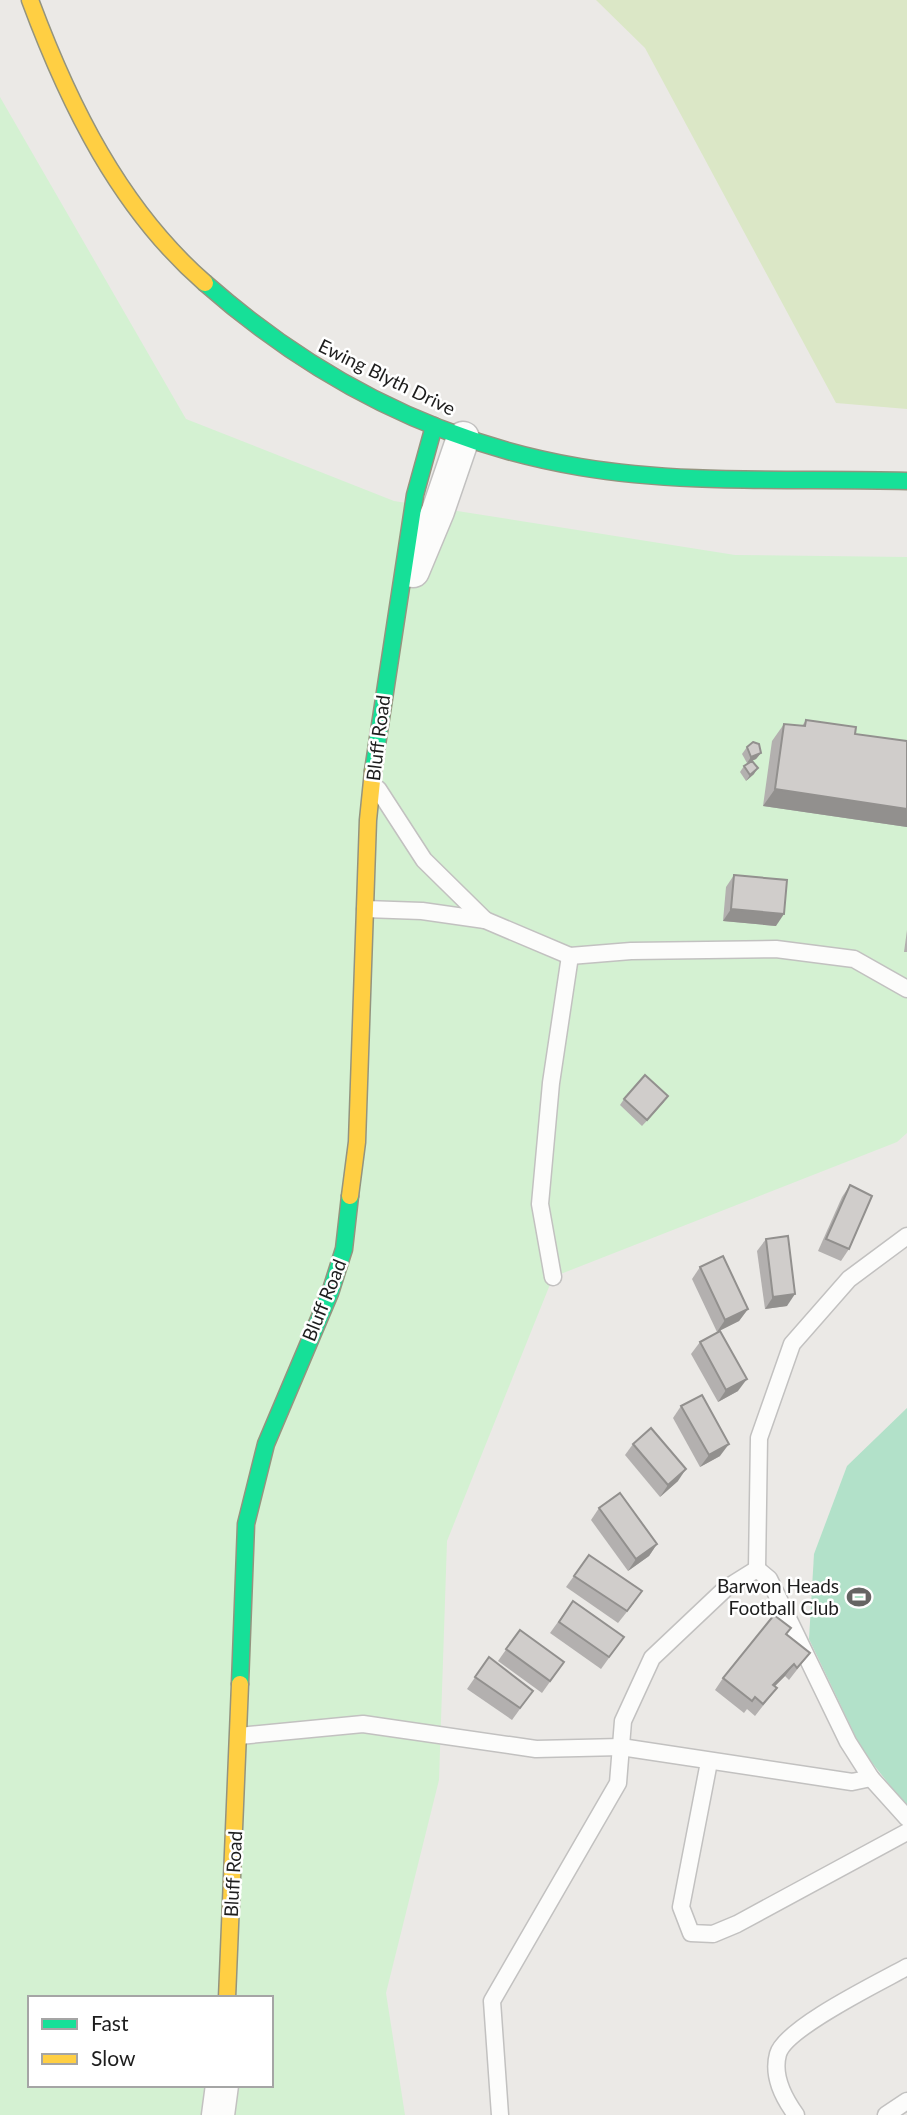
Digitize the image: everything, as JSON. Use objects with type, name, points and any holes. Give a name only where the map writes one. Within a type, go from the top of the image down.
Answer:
[{"type":"street","name":"Ewing Blyth Drive","points":[[30,0],[59,70],[106,164],[171,249],[212,289],[289,351],[387,406],[463,438],[578,466],[647,475],[907,481]]},
{"type":"street","name":"Bluff Road","points":[[227,1996],[239,1736],[243,1563],[253,1489],[285,1394],[330,1293],[344,1249],[357,1142],[372,781],[415,495],[434,426]]},
{"type":"street","name":"Bluff Road","points":[[402,595],[438,511],[463,438]]},
{"type":"street","points":[[218,2115],[222,2087]]},
{"type":"lane","points":[[372,781],[424,860],[485,920]]},
{"type":"lane","points":[[365,909],[422,911],[485,920],[570,956],[631,951],[776,948],[854,959],[907,989]]},
{"type":"lane","points":[[553,1277],[540,1204],[551,1083],[570,956]]},
{"type":"lane","points":[[757,1569],[759,1438],[792,1344],[849,1279],[907,1236]]},
{"type":"lane","points":[[500,2115],[492,2001],[618,1783],[624,1721],[652,1658],[725,1589],[757,1569]]},
{"type":"lane","points":[[757,1569],[769,1579],[848,1742],[871,1778],[907,1818]]},
{"type":"lane","points":[[239,1736],[363,1724],[537,1749],[621,1747],[852,1782],[871,1778]]},
{"type":"lane","points":[[709,1762],[681,1907],[691,1933],[713,1934],[737,1924],[907,1832]]},
{"type":"lane","points":[[796,2115],[776,2076],[778,2053],[792,2033],[907,1967]]},
{"type":"lane","points":[[886,2115],[907,2101]]},
{"type":"green space","points":[[596,0],[907,0],[907,409],[836,403],[645,48]]},
{"type":"green space","points":[[0,97],[186,419],[394,501],[735,555],[907,557],[907,1133],[897,1142],[553,1277],[447,1541],[439,1780],[386,1993],[405,2115],[0,2115]]},
{"type":"green space","name":"Barwon Heads Football Club","points":[[907,1408],[907,1807],[862,1750],[809,1639],[814,1554],[847,1466]]},
{"type":"building","points":[[806,720],[856,727],[855,734],[907,741],[907,809],[775,789],[784,724],[805,726]]},
{"type":"building","points":[[753,742],[759,744],[761,753],[751,757],[747,747]]},
{"type":"building","points":[[752,761],[758,768],[750,775],[744,766]]},
{"type":"building","points":[[734,875],[787,880],[784,914],[731,909]]},
{"type":"building","points":[[645,1075],[668,1096],[647,1120],[624,1099]]},
{"type":"building","points":[[850,1185],[872,1196],[849,1249],[826,1239]]},
{"type":"building","points":[[788,1236],[795,1294],[773,1297],[766,1239]]},
{"type":"building","points":[[723,1256],[748,1309],[725,1320],[700,1267]]},
{"type":"building","points":[[720,1331],[747,1379],[726,1390],[700,1342]]},
{"type":"building","points":[[702,1395],[729,1444],[709,1455],[681,1406]]},
{"type":"building","points":[[651,1428],[686,1469],[668,1485],[633,1444]]},
{"type":"building","points":[[620,1493],[657,1544],[636,1559],[599,1508]]},
{"type":"building","points":[[589,1555],[642,1591],[627,1611],[574,1576]]},
{"type":"building","points":[[573,1601],[624,1637],[609,1657],[559,1622]]},
{"type":"building","points":[[774,1615],[791,1628],[786,1634],[810,1653],[797,1668],[794,1664],[773,1685],[777,1688],[763,1704],[755,1697],[752,1701],[723,1678]]},
{"type":"building","points":[[520,1630],[564,1662],[550,1681],[506,1649]]},
{"type":"building","points":[[489,1657],[533,1691],[520,1708],[475,1677]]},
{"type":"traffic: fast","points":[[205,283],[289,348],[380,402],[427,423],[528,456],[620,473],[702,479],[907,481]]},
{"type":"traffic: fast","points":[[373,771],[415,495],[434,426]]},
{"type":"traffic: fast","points":[[240,1684],[246,1524],[266,1444],[330,1293],[344,1249],[350,1196]]},
{"type":"traffic: slow","points":[[30,0],[62,78],[100,153],[147,222],[205,283]]},
{"type":"traffic: slow","points":[[350,1196],[357,1142],[368,820],[373,771]]},
{"type":"traffic: slow","points":[[227,1996],[240,1684]]},
{"type":"place","name":"Barwon Heads Football Club","points":[[859,1597]]}]
